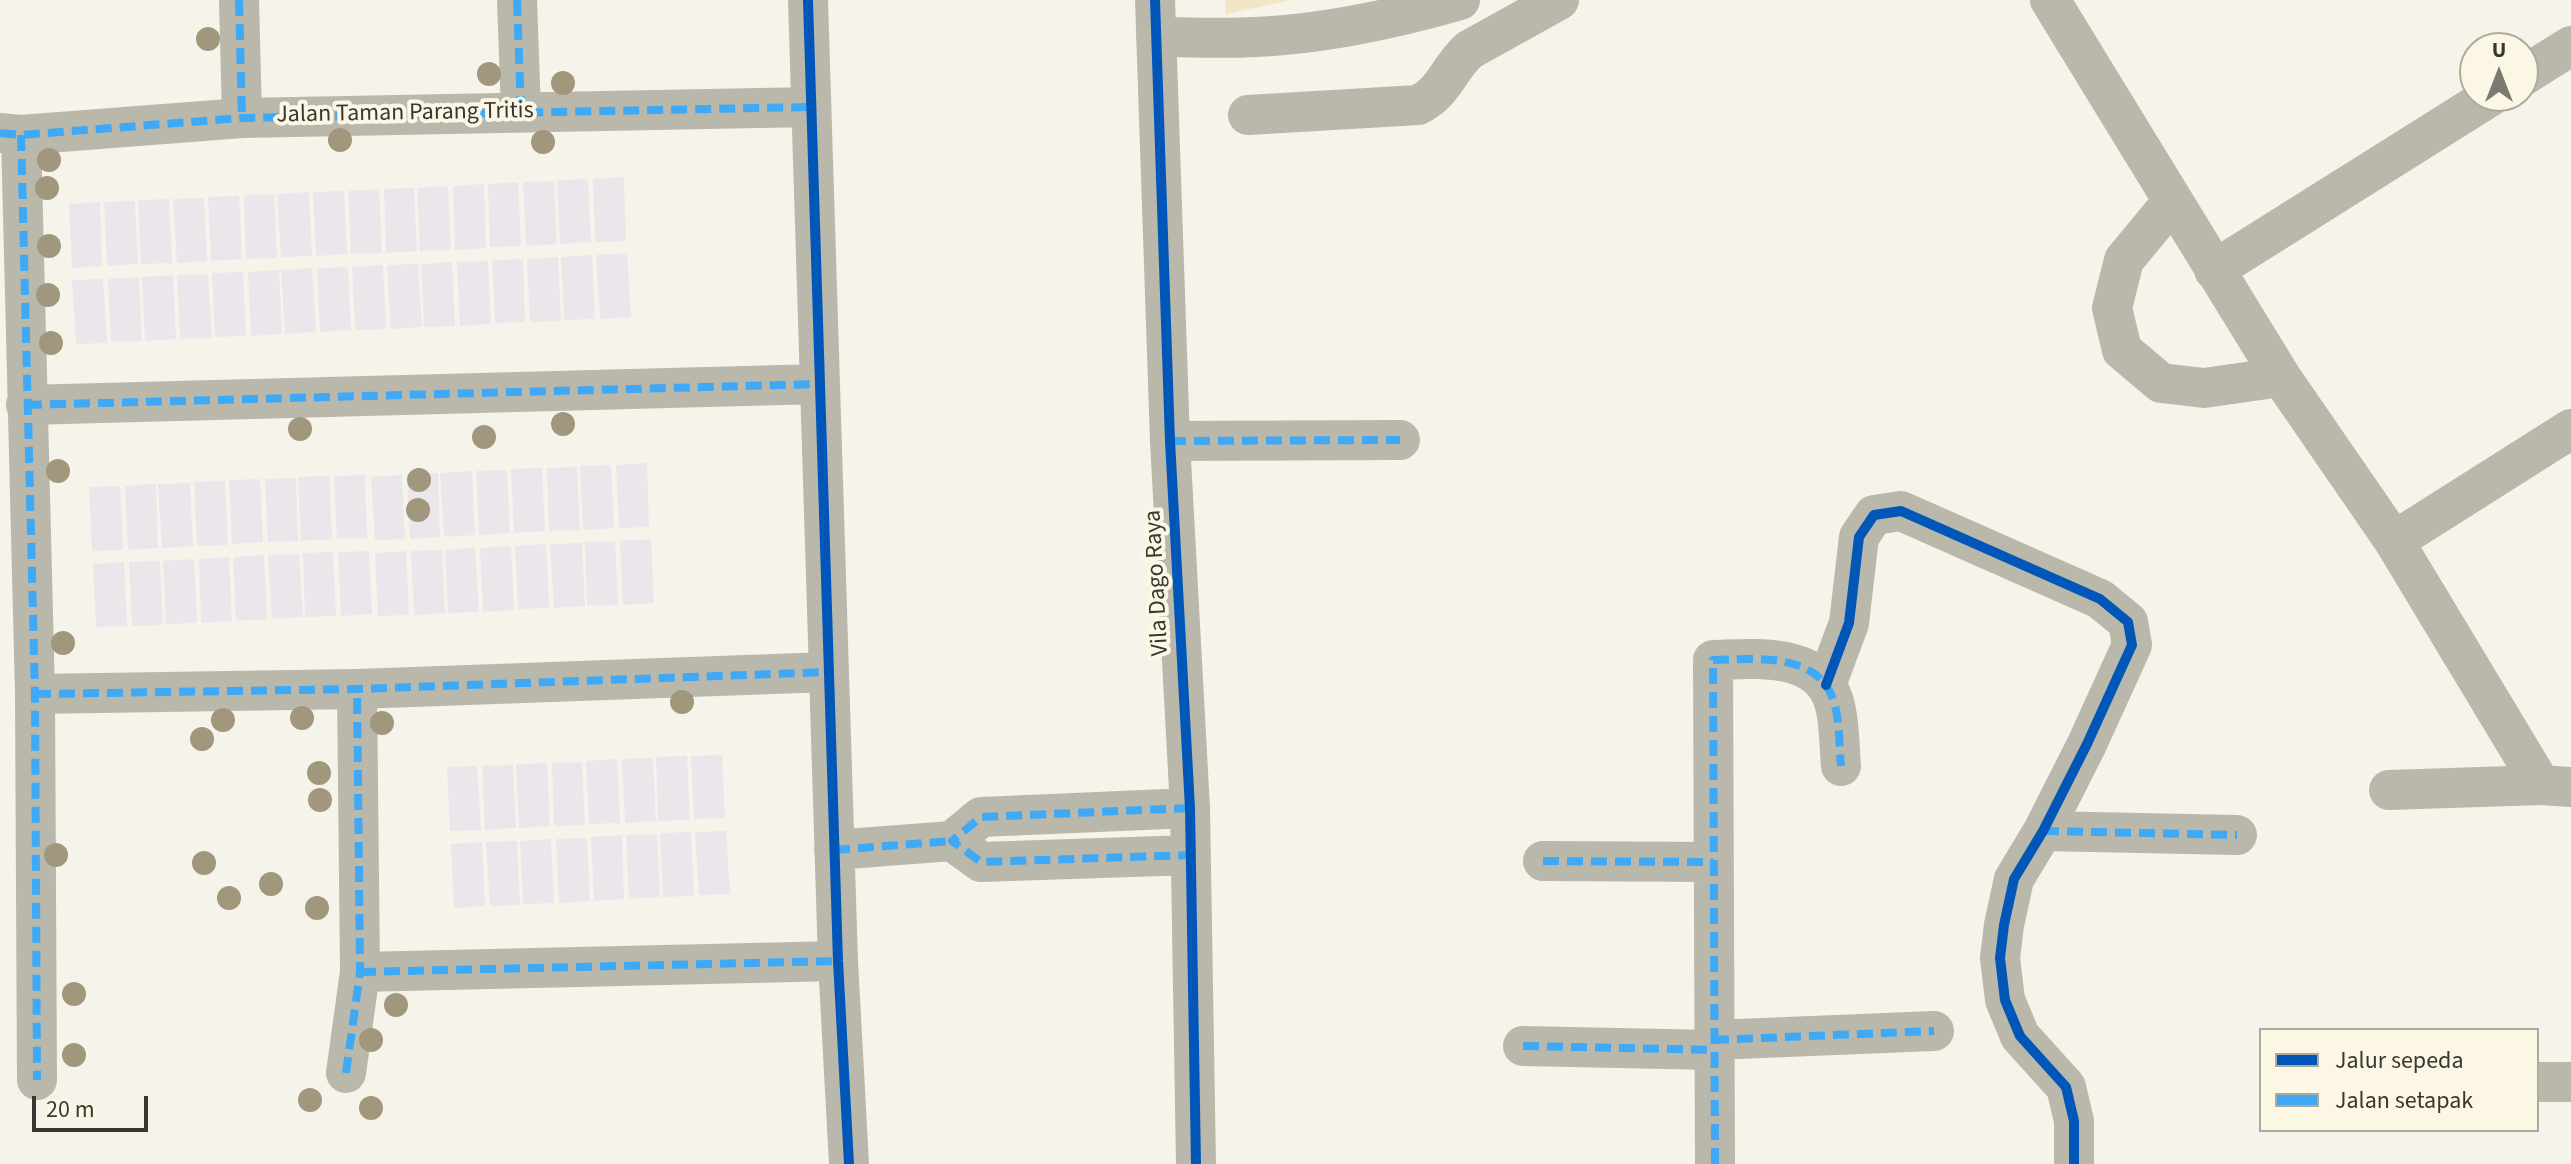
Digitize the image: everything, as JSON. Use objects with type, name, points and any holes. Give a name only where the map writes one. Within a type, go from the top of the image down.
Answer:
[{"type":"street","points":[[239,0],[242,118]]},
{"type":"street","points":[[517,0],[521,111]]},
{"type":"street","points":[[808,0],[834,850],[849,1164]]},
{"type":"street","points":[[1156,18],[1254,38],[1385,19],[1460,0]]},
{"type":"street","points":[[1248,115],[1418,105],[1434,98],[1459,59],[1469,50],[1559,0]]},
{"type":"street","points":[[2054,1],[2172,202],[2281,377],[2556,786]]},
{"type":"street","name":"Vila Dago Raya","points":[[1156,18],[1170,441],[1190,808],[1196,1164]]},
{"type":"street","points":[[2539,66],[2571,46]]},
{"type":"street","name":"Jalan Taman Parang Tritis","points":[[10,134],[242,118],[811,107]]},
{"type":"street","points":[[2214,270],[2466,112]]},
{"type":"street","points":[[10,134],[26,405],[35,694],[37,1080]]},
{"type":"street","points":[[2172,202],[2124,260],[2112,308],[2122,350],[2161,383],[2204,388],[2281,377]]},
{"type":"street","points":[[26,405],[820,384]]},
{"type":"street","points":[[2394,541],[2571,429]]},
{"type":"street","points":[[1170,441],[1400,440]]},
{"type":"street","points":[[1826,685],[1849,623],[1859,537],[1874,515],[1901,511],[2100,599],[2128,622],[2132,645],[2087,744],[2043,831],[2014,879],[2000,958],[2005,1000],[2020,1036],[2066,1087],[2074,1121],[2074,1164]]},
{"type":"street","points":[[1715,1164],[1713,660],[1771,659],[1812,670],[1826,685],[1834,703],[1841,766]]},
{"type":"street","points":[[35,694],[357,689],[829,672]]},
{"type":"street","points":[[346,1073],[360,972],[357,689]]},
{"type":"street","points":[[2389,790],[2556,786]]},
{"type":"street","points":[[834,850],[952,841],[981,817],[1190,808]]},
{"type":"street","points":[[2043,831],[2237,835]]},
{"type":"street","points":[[952,841],[981,862],[1191,855]]},
{"type":"street","points":[[1543,861],[1713,862]]},
{"type":"street","points":[[360,972],[838,961]]},
{"type":"street","points":[[1523,1046],[1713,1045],[1934,1031]]},
{"type":"street","points":[[2539,1082],[2571,1082]]},
{"type":"shaded area","points":[[1225,0],[1292,0],[1226,14]]},
{"type":"building","points":[[624,177],[626,241],[595,242],[593,179]]},
{"type":"building","points":[[588,179],[591,242],[560,244],[557,180]]},
{"type":"building","points":[[554,181],[557,244],[526,246],[523,182]]},
{"type":"building","points":[[518,182],[521,246],[490,247],[488,184]]},
{"type":"building","points":[[484,184],[486,248],[455,250],[453,186]]},
{"type":"building","points":[[448,186],[451,250],[420,251],[417,188]]},
{"type":"building","points":[[414,188],[417,251],[386,253],[384,189]]},
{"type":"building","points":[[379,189],[382,253],[351,254],[348,191]]},
{"type":"building","points":[[344,191],[347,254],[316,256],[313,192]]},
{"type":"building","points":[[309,192],[312,256],[281,257],[277,194]]},
{"type":"building","points":[[274,194],[277,258],[246,259],[244,195]]},
{"type":"building","points":[[239,196],[242,259],[211,261],[208,197]]},
{"type":"building","points":[[204,198],[207,261],[177,263],[173,199]]},
{"type":"building","points":[[169,199],[172,263],[141,264],[138,200]]},
{"type":"building","points":[[135,201],[138,264],[107,266],[104,202]]},
{"type":"building","points":[[100,202],[102,266],[72,268],[69,204]]},
{"type":"building","points":[[627,253],[631,317],[600,319],[596,255]]},
{"type":"building","points":[[592,255],[595,319],[564,320],[561,257]]},
{"type":"building","points":[[558,257],[561,321],[530,322],[527,259]]},
{"type":"building","points":[[523,259],[525,322],[495,323],[492,260]]},
{"type":"building","points":[[488,261],[491,324],[460,326],[457,262]]},
{"type":"building","points":[[452,262],[455,326],[424,327],[421,264]]},
{"type":"building","points":[[418,264],[422,327],[391,329],[387,265]]},
{"type":"building","points":[[383,265],[386,329],[355,330],[352,267]]},
{"type":"building","points":[[348,267],[351,330],[320,332],[317,268]]},
{"type":"building","points":[[312,268],[316,332],[285,334],[281,270]]},
{"type":"building","points":[[279,270],[282,334],[251,336],[248,272]]},
{"type":"building","points":[[243,272],[246,336],[215,337],[212,273]]},
{"type":"building","points":[[208,274],[212,338],[180,339],[177,275]]},
{"type":"building","points":[[173,275],[176,339],[145,341],[142,277]]},
{"type":"building","points":[[139,277],[142,341],[111,342],[108,279]]},
{"type":"building","points":[[103,279],[107,343],[76,344],[72,280]]},
{"type":"building","points":[[647,463],[649,527],[619,528],[616,465]]},
{"type":"building","points":[[611,465],[614,528],[583,530],[580,466]]},
{"type":"building","points":[[577,467],[580,530],[549,531],[547,468]]},
{"type":"building","points":[[542,468],[545,531],[514,533],[511,469]]},
{"type":"building","points":[[507,470],[510,533],[479,535],[476,471]]},
{"type":"building","points":[[472,471],[475,535],[444,537],[440,473]]},
{"type":"building","points":[[438,473],[440,537],[410,539],[407,475]]},
{"type":"building","points":[[365,475],[367,538],[337,539],[334,476]]},
{"type":"building","points":[[402,475],[405,539],[375,540],[371,477]]},
{"type":"building","points":[[329,476],[332,539],[301,541],[298,477]]},
{"type":"building","points":[[296,478],[298,541],[268,542],[265,479]]},
{"type":"building","points":[[260,479],[263,542],[232,544],[229,480]]},
{"type":"building","points":[[225,481],[228,545],[197,546],[194,482]]},
{"type":"building","points":[[190,483],[193,546],[162,548],[158,484]]},
{"type":"building","points":[[156,484],[158,548],[128,550],[125,486]]},
{"type":"building","points":[[120,486],[123,550],[92,551],[89,487]]},
{"type":"building","points":[[651,539],[654,603],[623,605],[620,541]]},
{"type":"building","points":[[615,541],[618,605],[587,606],[585,542]]},
{"type":"building","points":[[582,543],[585,606],[554,608],[550,544]]},
{"type":"building","points":[[546,544],[549,608],[518,609],[515,546]]},
{"type":"building","points":[[511,546],[514,610],[483,612],[480,548]]},
{"type":"building","points":[[475,548],[479,612],[448,613],[445,550]]},
{"type":"building","points":[[442,550],[445,613],[414,615],[411,551]]},
{"type":"building","points":[[369,551],[372,614],[341,616],[338,552]]},
{"type":"building","points":[[406,551],[409,615],[378,616],[375,553]]},
{"type":"building","points":[[333,552],[336,616],[305,617],[303,553]]},
{"type":"building","points":[[299,554],[303,617],[272,619],[268,555]]},
{"type":"building","points":[[264,555],[267,619],[236,621],[233,557]]},
{"type":"building","points":[[229,557],[232,621],[201,623],[199,559]]},
{"type":"building","points":[[194,559],[197,623],[166,624],[163,561]]},
{"type":"building","points":[[160,561],[163,625],[132,626],[129,562]]},
{"type":"building","points":[[124,562],[127,626],[96,627],[93,564]]},
{"type":"building","points":[[722,755],[725,818],[694,819],[691,756]]},
{"type":"building","points":[[687,756],[690,820],[658,821],[656,757]]},
{"type":"building","points":[[653,758],[656,821],[625,823],[622,759]]},
{"type":"building","points":[[617,759],[620,823],[589,824],[586,761]]},
{"type":"building","points":[[582,762],[585,825],[554,826],[552,763]]},
{"type":"building","points":[[547,763],[550,826],[519,828],[516,764]]},
{"type":"building","points":[[513,765],[516,828],[485,830],[482,766]]},
{"type":"building","points":[[477,766],[481,830],[450,831],[447,767]]},
{"type":"building","points":[[726,831],[730,894],[699,895],[695,832]]},
{"type":"building","points":[[691,832],[694,896],[663,897],[660,833]]},
{"type":"building","points":[[657,834],[660,897],[629,899],[626,835]]},
{"type":"building","points":[[622,835],[624,899],[594,901],[591,837]]},
{"type":"building","points":[[587,838],[590,901],[559,903],[556,839]]},
{"type":"building","points":[[551,839],[554,903],[523,904],[520,841]]},
{"type":"building","points":[[517,841],[520,905],[490,906],[486,842]]},
{"type":"building","points":[[482,842],[485,906],[454,908],[451,844]]},
{"type":"marked path","points":[[239,0],[242,118]]},
{"type":"marked path","points":[[517,0],[521,111]]},
{"type":"marked path","points":[[0,133],[21,135],[242,118],[811,107]]},
{"type":"marked path","points":[[21,135],[35,694],[37,1080]]},
{"type":"marked path","points":[[26,405],[820,384]]},
{"type":"marked path","points":[[1170,441],[1400,440]]},
{"type":"marked path","points":[[1715,1164],[1713,660],[1765,659],[1800,666],[1815,674],[1834,702],[1841,766]]},
{"type":"marked path","points":[[35,694],[357,689],[829,672]]},
{"type":"marked path","points":[[346,1073],[360,972],[357,689]]},
{"type":"marked path","points":[[1190,808],[981,817],[952,841],[981,862],[1191,855]]},
{"type":"marked path","points":[[2043,831],[2237,835]]},
{"type":"marked path","points":[[834,850],[952,841]]},
{"type":"marked path","points":[[1543,861],[1713,862]]},
{"type":"marked path","points":[[360,972],[838,961]]},
{"type":"marked path","points":[[1713,1040],[1934,1031]]},
{"type":"marked path","points":[[1523,1046],[1713,1050]]},
{"type":"cycle path","points":[[808,0],[838,961],[849,1164]]},
{"type":"cycle path","points":[[1155,0],[1170,441],[1190,808],[1196,1164]]},
{"type":"cycle path","points":[[1826,685],[1849,623],[1859,537],[1874,515],[1901,511],[2100,599],[2128,622],[2132,645],[2087,744],[2043,831],[2014,879],[2000,958],[2005,1000],[2020,1036],[2066,1087],[2074,1121],[2074,1164]]}]
